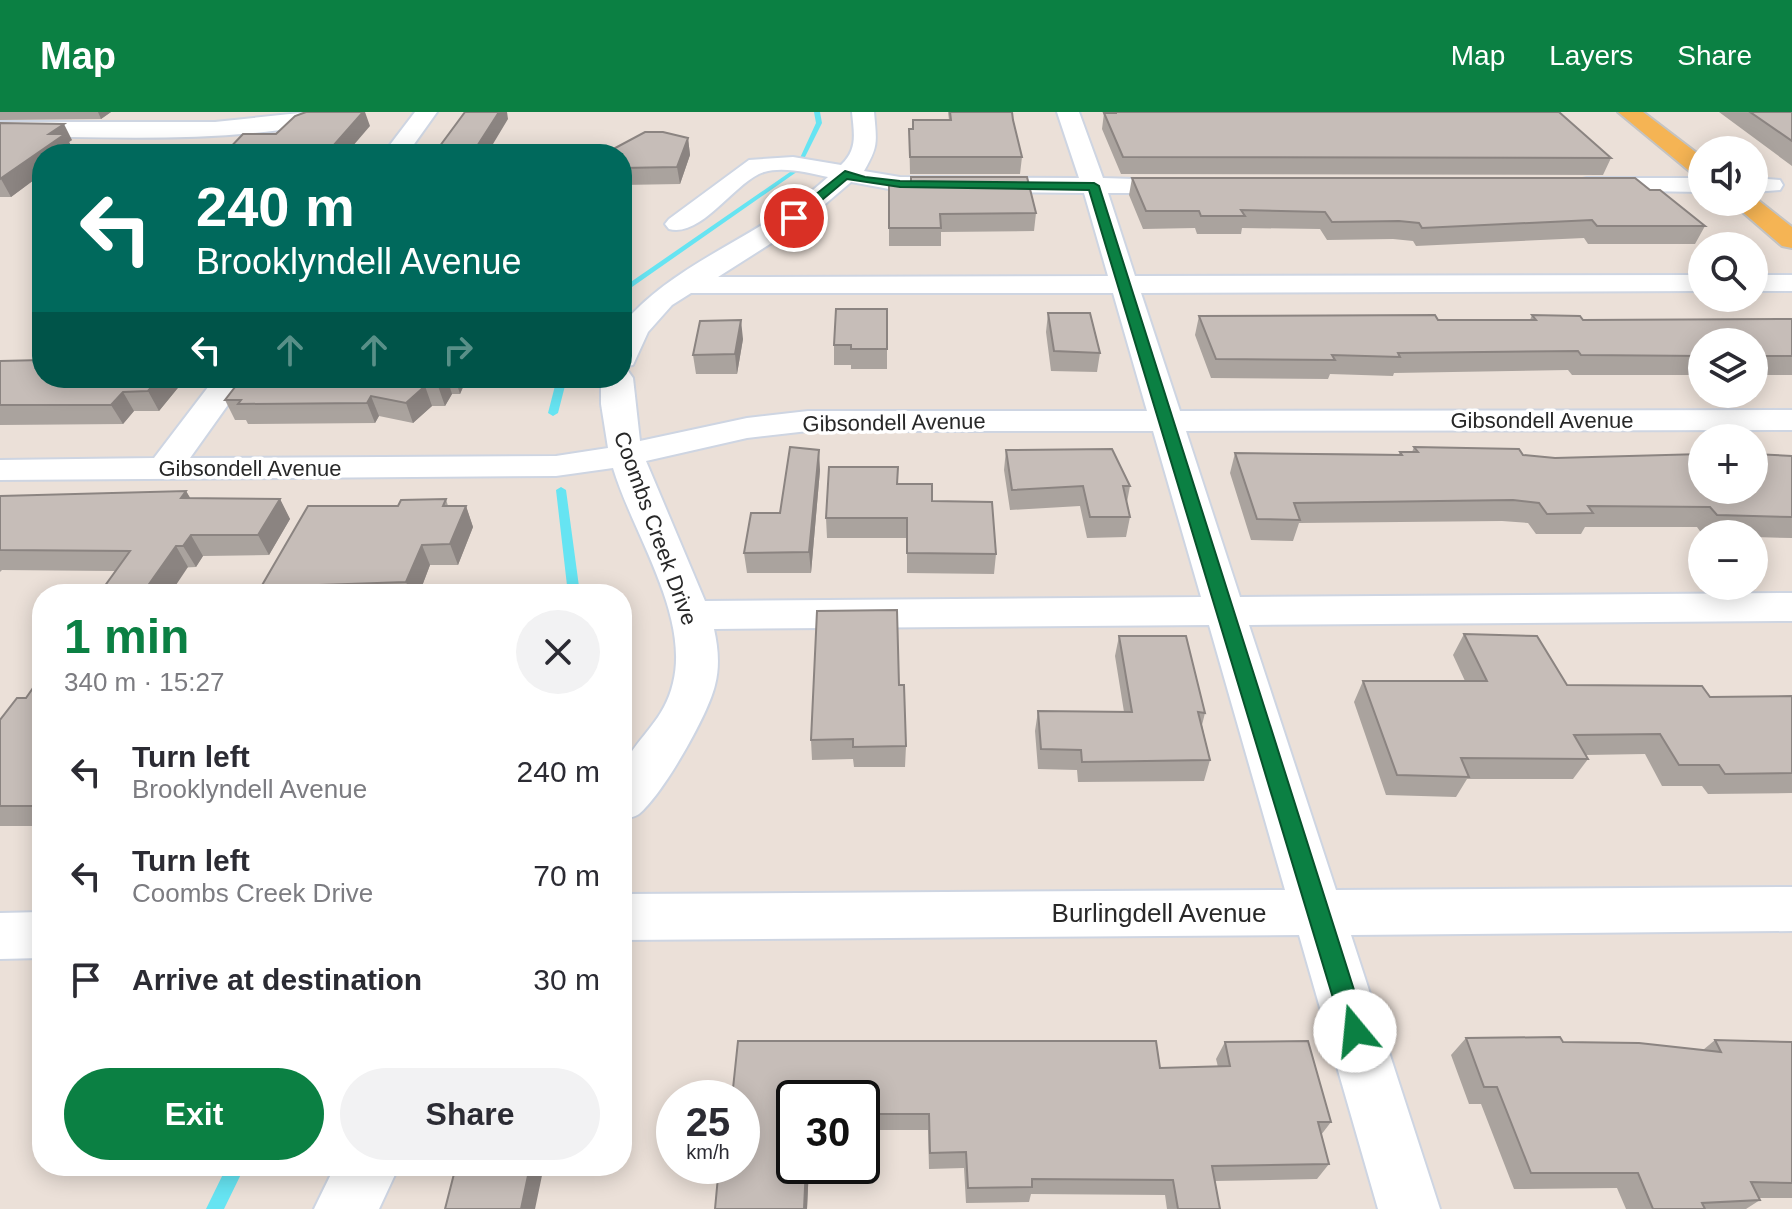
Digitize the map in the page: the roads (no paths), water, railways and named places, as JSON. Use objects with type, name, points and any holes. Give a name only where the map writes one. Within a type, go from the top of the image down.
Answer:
[{"type":"main road","points":[[1629,112],[1688,158]]},
{"type":"main road","points":[[1768,185],[1792,201]]},
{"type":"main road","points":[[1762,216],[1792,240]]},
{"type":"street","points":[[0,129],[217,129],[275,125],[343,112]]},
{"type":"street","points":[[402,144],[426,112]]},
{"type":"street","points":[[632,334],[644,315],[682,285],[794,218],[845,175],[862,158],[866,144],[863,112]]},
{"type":"street","points":[[1068,112],[1094,186],[1409,1209]]},
{"type":"street","points":[[678,224],[757,165],[801,165],[864,180],[900,184],[1219,186]]},
{"type":"street","points":[[1562,185],[1688,185]]},
{"type":"street","points":[[682,285],[1688,283]]},
{"type":"street","points":[[1768,283],[1792,283]]},
{"type":"street","points":[[165,468],[224,388]]},
{"type":"street","name":"Coombs Creek Drive","points":[[617,388],[619,425],[626,456],[692,615],[698,665],[686,706],[666,746],[632,788]]},
{"type":"street","name":"Gibsondell Avenue","points":[[0,470],[556,466],[626,456],[747,428],[808,421],[1792,420]]},
{"type":"street","points":[[692,615],[1792,607]]},
{"type":"street","name":"Burlingdell Avenue","points":[[632,917],[1792,909]]},
{"type":"street","points":[[0,936],[32,935]]},
{"type":"street","points":[[345,1209],[363,1176]]},
{"type":"waterway","points":[[802,157],[819,123],[817,112]]},
{"type":"waterway","points":[[632,285],[795,171]]},
{"type":"waterway","points":[[553,413],[559,388]]},
{"type":"waterway","points":[[561,490],[573,584]]},
{"type":"waterway","points":[[215,1209],[231,1176]]}]
